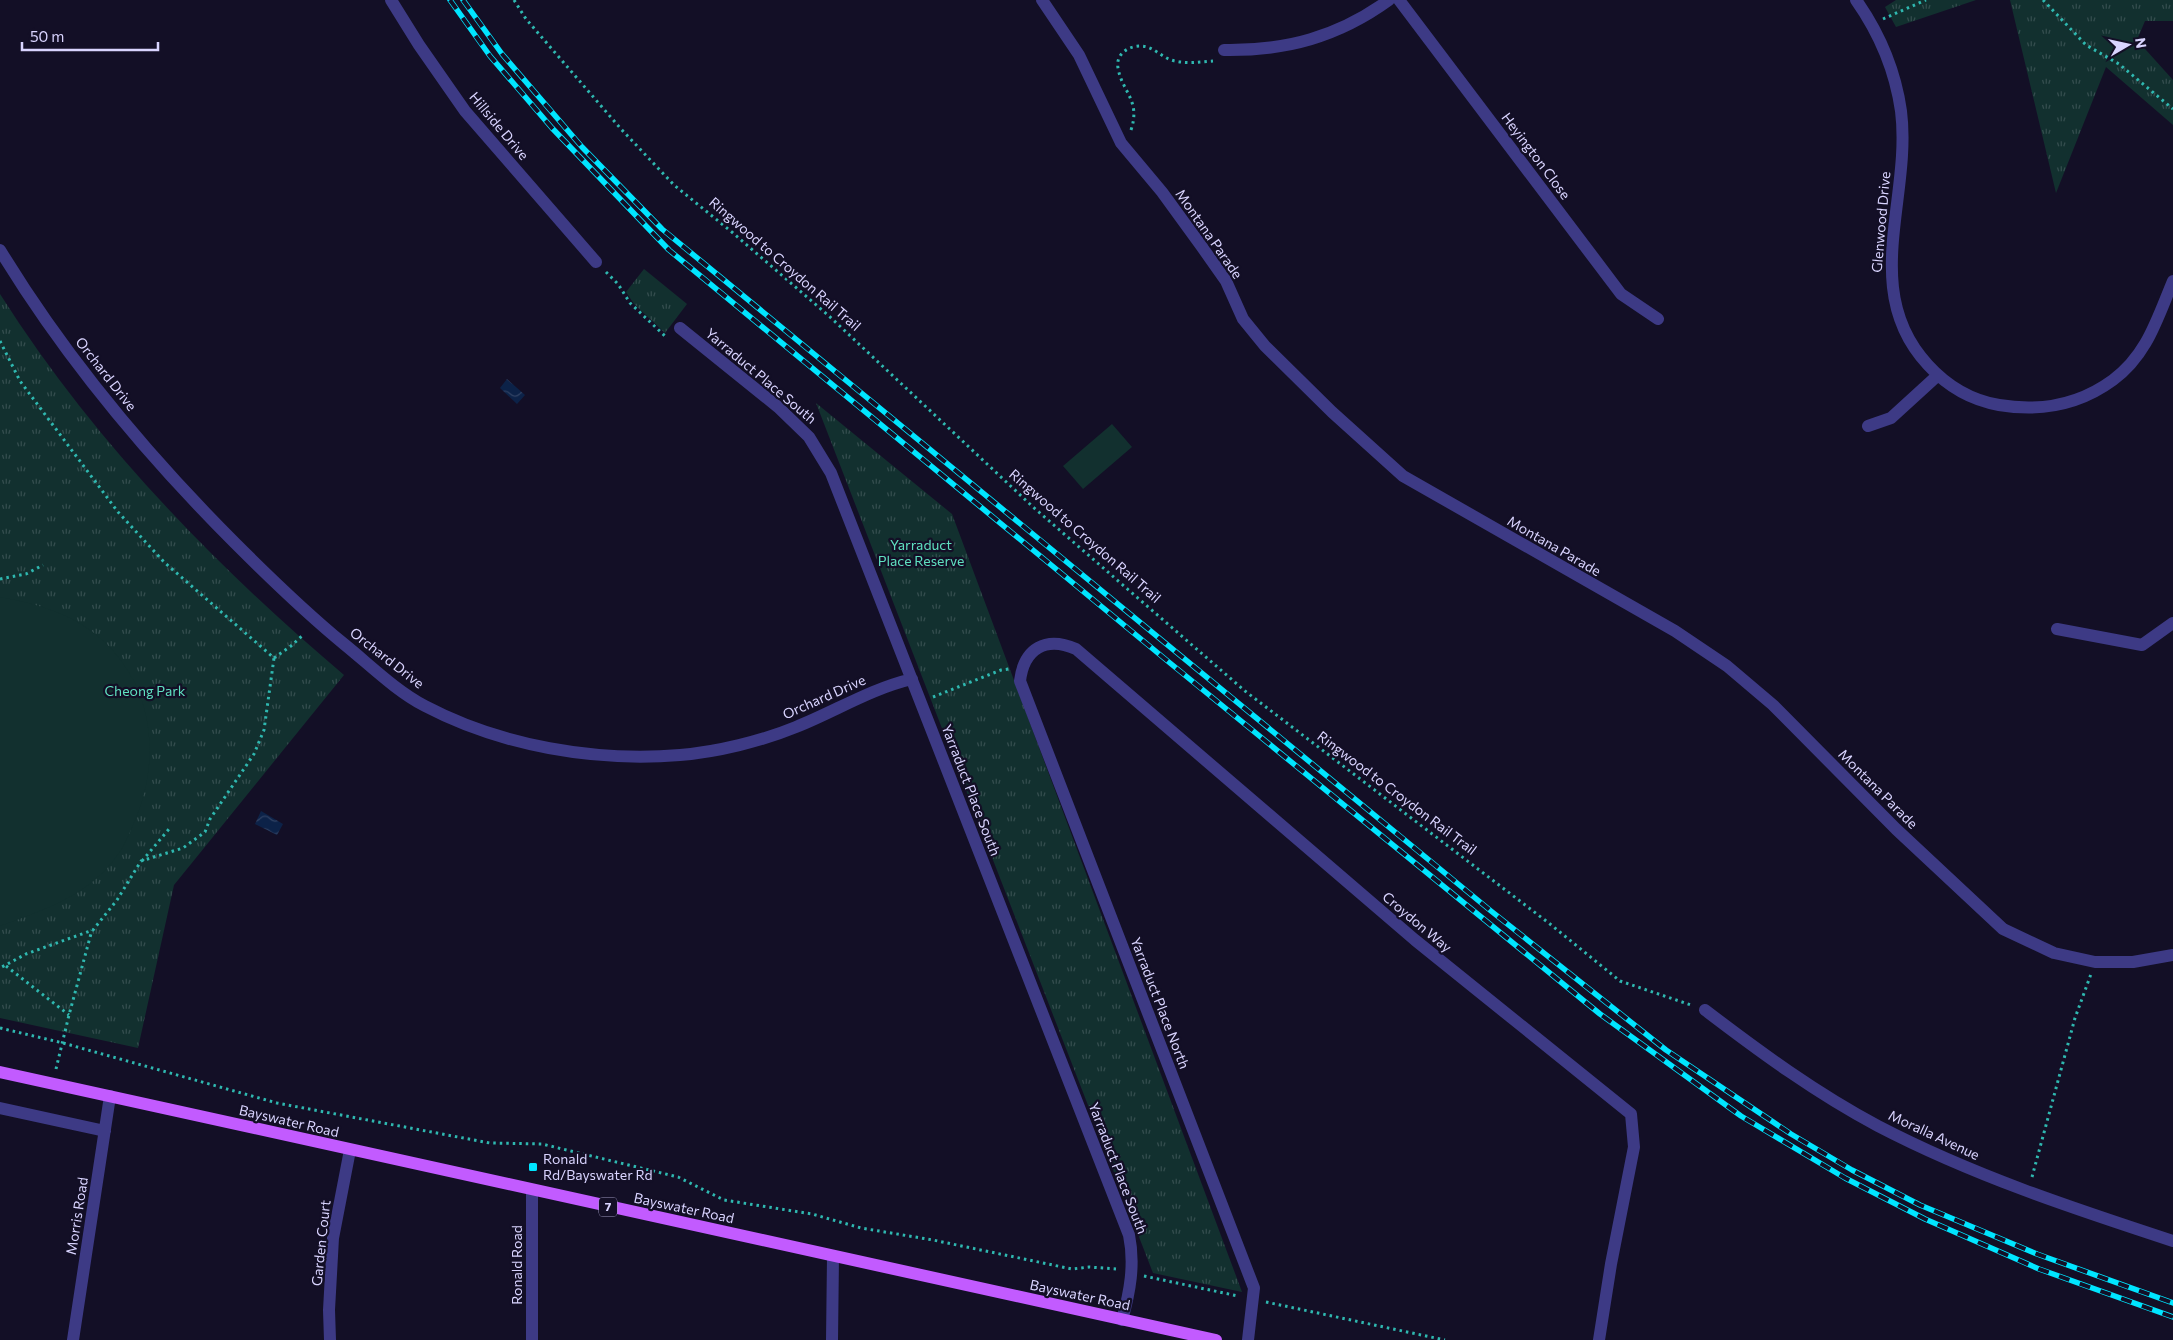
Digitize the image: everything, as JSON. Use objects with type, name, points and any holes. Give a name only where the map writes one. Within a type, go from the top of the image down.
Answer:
[{"type":"main road","name":"Bayswater Road","points":[[0,1072],[1216,1340]]},
{"type":"street","name":"Hillside Drive","points":[[392,0],[419,45],[465,110],[596,262]]},
{"type":"street","name":"Montana Parade","points":[[1042,0],[1079,55],[1121,143],[1162,192],[1226,281],[1243,319],[1264,346],[1332,412],[1403,476],[1675,631],[1727,666],[1773,704],[1902,835],[2002,929],[2054,953],[2095,962],[2133,962],[2173,955]]},
{"type":"street","points":[[1224,50],[1253,51],[1281,47],[1325,35],[1365,17],[1389,0]]},
{"type":"street","name":"Heyington Close","points":[[1399,0],[1621,294],[1658,319]]},
{"type":"street","name":"Glenwood Drive","points":[[1856,0],[1873,24],[1884,46],[1894,77],[1901,111],[1903,145],[1891,282],[1905,332],[1917,354],[1937,376],[1957,391],[1985,402],[2014,408],[2058,406],[2090,394],[2126,371],[2148,342],[2173,282]]},
{"type":"street","name":"Orchard Drive","points":[[0,250],[65,346],[114,410],[185,493],[288,597],[316,622],[383,676],[423,705],[470,726],[511,739],[557,749],[629,757],[682,755],[735,746],[795,728],[865,694],[912,679]]},
{"type":"street","name":"Yarraduct Place South","points":[[680,328],[778,407],[809,436],[832,473],[1129,1235],[1132,1251],[1131,1274],[1122,1320]]},
{"type":"street","points":[[1868,426],[1890,418],[1937,376]]},
{"type":"street","points":[[2057,629],[2142,644],[2173,624]]},
{"type":"street","name":"Croydon Way","points":[[1022,667],[1038,647],[1051,642],[1076,649],[1415,940],[1631,1114],[1634,1147],[1610,1264],[1599,1340]]},
{"type":"street","name":"Yarraduct Place North","points":[[1022,667],[1020,681],[1254,1288],[1248,1340]]},
{"type":"street","name":"Moralla Avenue","points":[[1705,1010],[1770,1060],[1876,1125],[1941,1157],[2053,1202],[2173,1241]]},
{"type":"street","name":"Morris Road","points":[[74,1340],[110,1096]]},
{"type":"street","points":[[0,1108],[105,1132]]},
{"type":"street","name":"Garden Court","points":[[330,1340],[329,1310],[333,1238],[350,1150]]},
{"type":"street","name":"Ronald Road","points":[[532,1190],[532,1340]]},
{"type":"street","points":[[832,1340],[833,1256]]},
{"type":"path","name":"Ringwood to Croydon Rail Trail","points":[[514,0],[526,19],[621,129],[674,185],[734,232],[829,316],[1032,507],[1245,691],[1542,918],[1620,981],[1705,1010]]},
{"type":"path","points":[[1873,24],[1926,0]]},
{"type":"path","points":[[2043,0],[2086,45],[2119,64],[2173,109]]},
{"type":"path","points":[[1121,143],[1131,130],[1134,120],[1133,104],[1118,69],[1118,60],[1121,53],[1133,48],[1146,47],[1168,59],[1191,63],[1214,60],[1221,57],[1224,50]]},
{"type":"path","points":[[596,262],[618,284],[630,303],[669,340],[680,328]]},
{"type":"path","points":[[0,341],[20,381],[118,512],[164,562],[274,658]]},
{"type":"path","points":[[0,579],[26,574],[43,565]]},
{"type":"path","points":[[141,861],[183,848],[204,832],[210,819],[254,754],[264,730],[274,658],[304,634]]},
{"type":"path","points":[[921,702],[1001,670],[1022,667]]},
{"type":"path","points":[[53,1084],[69,1015],[93,930],[117,900],[141,861],[169,829]]},
{"type":"path","points":[[0,968],[26,954],[93,930]]},
{"type":"path","points":[[2028,1192],[2075,1018],[2095,962]]},
{"type":"path","points":[[6,966],[69,1015]]},
{"type":"path","points":[[0,1028],[62,1043],[277,1103],[490,1143],[542,1144],[678,1177],[724,1200],[812,1214],[861,1228],[933,1240],[1072,1270],[1089,1267],[1113,1268],[1131,1274],[1445,1340]]},
{"type":"green space","points":[[1896,0],[1976,0],[1896,27],[1885,7]]},
{"type":"green space","points":[[2010,0],[2173,0],[2173,21],[2145,21],[2137,40],[2173,80],[2173,125],[2106,67],[2056,193]]},
{"type":"green space","points":[[644,269],[687,304],[665,333],[634,304],[626,292]]},
{"type":"green space","name":"Cheong Park","points":[[0,294],[74,399],[157,497],[248,589],[344,675],[174,885],[138,1048],[0,1018]]},
{"type":"green space","name":"Yarraduct Place Reserve","points":[[816,403],[952,514],[1242,1292],[1153,1273]]},
{"type":"green space","points":[[1112,424],[1132,447],[1083,489],[1063,466]]},
{"type":"green space","points":[[0,597],[37,605],[73,619],[94,633],[114,652],[130,674],[141,697],[147,722],[150,748],[148,774],[142,800],[127,839],[113,861],[102,874],[76,893],[46,908],[0,926]]},
{"type":"water","points":[[507,379],[525,395],[517,404],[500,388]]},
{"type":"water","points":[[261,811],[283,824],[277,835],[255,824]]},
{"type":"railway","points":[[450,0],[490,56],[552,128],[669,250],[1600,1014],[1741,1116],[1845,1178],[1925,1219],[2039,1269],[2173,1317]]},
{"type":"railway","points":[[463,0],[502,54],[582,147],[662,229],[1491,911],[1666,1050],[1791,1134],[1852,1170],[1920,1205],[2037,1254],[2173,1303]]},
{"type":"place","name":"Ronald Rd/Bayswater Rd","points":[[533,1167]]}]
